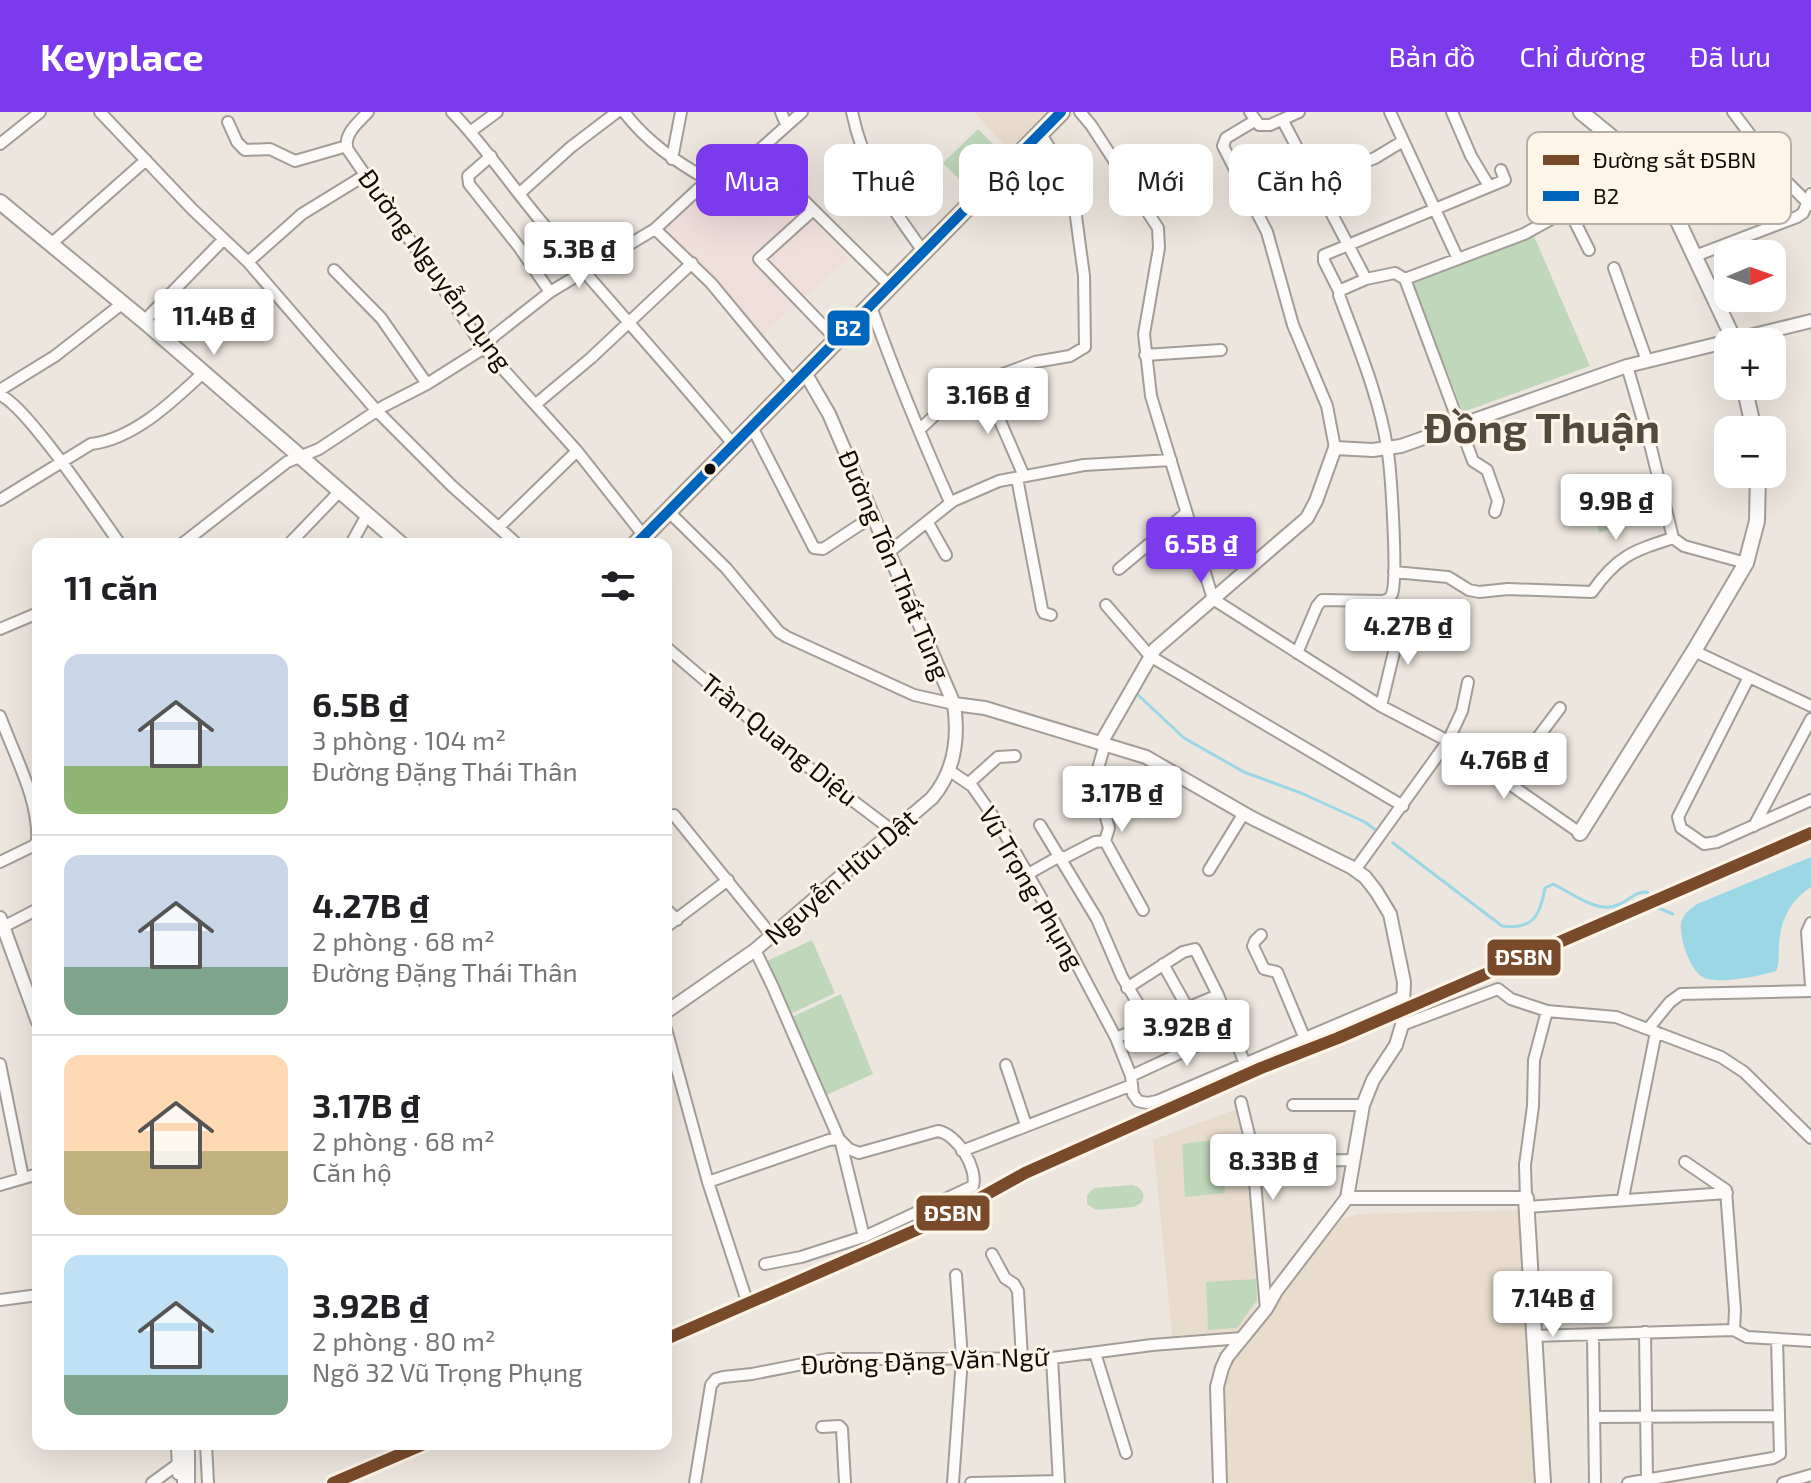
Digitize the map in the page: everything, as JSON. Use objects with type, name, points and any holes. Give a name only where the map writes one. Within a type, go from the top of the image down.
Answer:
[{"type":"main road","points":[[642,538],[1061,112]]},
{"type":"main road","points":[[1581,112],[1606,132]]},
{"type":"main road","points":[[0,202],[123,303],[394,538]]},
{"type":"main road","points":[[1680,224],[1729,328]]},
{"type":"main road","points":[[1580,833],[1746,563],[1757,521],[1758,488]]},
{"type":"main road","points":[[1526,1203],[1543,1483]]},
{"type":"main road","points":[[186,1450],[186,1483]]},
{"type":"main road","points":[[194,1450],[194,1483]]},
{"type":"street","points":[[0,144],[40,112]]},
{"type":"street","points":[[100,112],[248,262],[376,410],[452,486],[511,538]]},
{"type":"street","name":"Đường Nguyễn Dụng","points":[[368,112],[348,135],[347,146],[484,348],[577,451],[639,538]]},
{"type":"street","points":[[452,112],[491,156],[542,223],[630,321],[733,444]]},
{"type":"street","points":[[470,132],[497,112]]},
{"type":"street","points":[[520,193],[571,147],[617,112]]},
{"type":"street","points":[[624,112],[644,137],[696,173]]},
{"type":"street","points":[[672,159],[681,112]]},
{"type":"street","points":[[781,112],[786,124]]},
{"type":"street","points":[[767,144],[802,112]]},
{"type":"street","points":[[852,112],[859,146],[876,181],[923,251]]},
{"type":"street","points":[[1080,112],[1158,228],[1159,248],[1144,334],[1151,396],[1213,599],[1381,706],[1448,741],[1580,833]]},
{"type":"street","points":[[1143,910],[1105,841],[1109,828],[1095,779],[1103,744],[1150,656],[1166,637],[1307,518],[1335,448],[1327,406],[1293,325],[1267,232],[1223,146],[1226,138],[1253,116],[1259,125],[1265,126],[1283,121],[1297,112]]},
{"type":"street","points":[[1390,112],[1458,259]]},
{"type":"street","points":[[1452,112],[1489,186]]},
{"type":"street","points":[[1733,112],[1748,132]]},
{"type":"street","points":[[1283,121],[1296,144]]},
{"type":"street","points":[[228,122],[237,142],[245,150],[270,149],[295,161],[347,146]]},
{"type":"street","points":[[919,430],[963,389],[1026,365],[1066,358],[1085,347],[1084,276],[1075,209],[1060,165],[1041,134]]},
{"type":"street","points":[[1371,160],[1403,141]]},
{"type":"street","points":[[491,156],[468,176],[469,184],[550,292]]},
{"type":"street","points":[[51,244],[146,160]]},
{"type":"street","points":[[1297,653],[1322,600],[1383,601],[1392,593],[1394,572],[1387,448],[1380,416],[1339,291],[1323,256],[1349,242],[1505,180],[1501,170]]},
{"type":"street","points":[[248,262],[302,214],[367,174]]},
{"type":"street","points":[[1791,185],[1810,200],[1803,213],[1791,219]]},
{"type":"street","points":[[190,538],[287,462],[319,449],[376,410],[427,384],[484,348],[494,336],[550,292],[655,229],[696,191]]},
{"type":"street","points":[[808,207],[889,285]]},
{"type":"street","points":[[812,211],[759,259],[836,339]]},
{"type":"street","points":[[1335,216],[1366,279]]},
{"type":"street","points":[[1405,279],[1524,234],[1542,224]]},
{"type":"street","points":[[1576,224],[1589,250]]},
{"type":"street","points":[[1695,256],[1779,224]]},
{"type":"street","points":[[655,229],[692,263],[799,376]]},
{"type":"street","points":[[144,321],[223,240]]},
{"type":"street","points":[[536,404],[692,263]]},
{"type":"street","points":[[1614,268],[1647,361]]},
{"type":"street","points":[[334,270],[381,318],[427,384]]},
{"type":"street","points":[[1339,291],[1366,279],[1395,273],[1405,279],[1473,461],[1487,470],[1497,496],[1495,512]]},
{"type":"street","points":[[116,538],[61,462],[13,404],[0,393],[55,356],[123,303]]},
{"type":"street","points":[[870,304],[919,430],[950,502],[953,501]]},
{"type":"street","points":[[1784,328],[1811,321]]},
{"type":"street","points":[[1335,448],[1360,450],[1401,446],[1627,366],[1714,346]]},
{"type":"street","points":[[1145,355],[1221,350]]},
{"type":"street","points":[[1627,366],[1673,538],[1684,546],[1746,563]]},
{"type":"street","points":[[0,500],[91,444],[109,442],[122,435],[179,395],[203,373]]},
{"type":"street","name":"Đường Tôn Thất Tùng","points":[[799,376],[829,414],[954,704],[985,708],[1160,763],[1244,813],[1339,859],[1376,891],[1390,914],[1402,960],[1402,1025],[1396,1045],[1373,1080],[1363,1105],[1347,1198],[1227,1357],[1217,1387],[1220,1483]]},
{"type":"street","points":[[983,382],[1021,477],[1042,609],[1051,615]]},
{"type":"street","points":[[752,427],[814,548],[823,549],[873,516]]},
{"type":"street","points":[[499,527],[577,451]]},
{"type":"street","points":[[889,552],[953,501],[999,481],[1084,465],[1171,460]]},
{"type":"street","points":[[295,538],[340,491]]},
{"type":"street","points":[[669,512],[718,560],[779,632],[914,695],[954,704]]},
{"type":"street","points":[[1119,569],[1186,513]]},
{"type":"street","points":[[354,538],[367,515]]},
{"type":"street","points":[[928,523],[946,555]]},
{"type":"street","points":[[1394,572],[1448,577],[1469,590],[1479,592],[1508,589],[1592,592],[1607,569],[1622,558],[1640,548],[1673,538]]},
{"type":"street","points":[[1106,605],[1150,656],[1403,806]]},
{"type":"street","points":[[0,629],[32,616]]},
{"type":"street","points":[[1381,706],[1394,652],[1395,623]]},
{"type":"street","points":[[1694,651],[1811,706]]},
{"type":"street","name":"Trần Quang Diệu","points":[[672,652],[791,754],[893,831]]},
{"type":"street","points":[[1749,677],[1678,817],[1681,828],[1704,844],[1717,842],[1811,800]]},
{"type":"street","points":[[1355,870],[1448,741],[1462,711],[1468,682]]},
{"type":"street","name":"Nguyễn Hữu Dật","points":[[672,1008],[755,950],[932,798],[950,771],[957,727],[954,704]]},
{"type":"street","points":[[1505,781],[1560,708]]},
{"type":"street","points":[[0,716],[32,801]]},
{"type":"street","points":[[1753,826],[1806,740],[1811,719]]},
{"type":"street","points":[[969,783],[998,757],[1015,756]]},
{"type":"street","name":"Vũ Trọng Phụng","points":[[950,771],[969,783],[1002,829],[1116,1038],[1131,1080]]},
{"type":"street","points":[[1209,870],[1244,813]]},
{"type":"street","points":[[674,815],[772,936]]},
{"type":"street","points":[[1040,825],[1097,919],[1127,988],[1149,1022]]},
{"type":"street","points":[[1028,874],[1095,842],[1105,841]]},
{"type":"street","points":[[0,862],[32,846]]},
{"type":"street","points":[[672,923],[728,880]]},
{"type":"street","points":[[32,911],[2,922],[6,954],[32,1009]]},
{"type":"street","points":[[672,915],[677,920]]},
{"type":"street","points":[[1811,923],[1807,932],[1811,985]]},
{"type":"street","points":[[1261,935],[1253,946],[1264,969],[1277,972],[1305,1039]]},
{"type":"street","points":[[1127,988],[1183,952],[1195,949],[1218,995],[1245,1064]]},
{"type":"street","points":[[755,950],[840,1141],[864,1237]]},
{"type":"street","points":[[1163,964],[1187,1007]]},
{"type":"street","points":[[1402,1025],[1498,989],[1511,999],[1547,1011],[1616,1017],[1734,1064],[1811,1138]]},
{"type":"street","points":[[1623,1198],[1652,1030],[1670,1002],[1681,994],[1811,991]]},
{"type":"street","points":[[1116,1038],[1218,995]]},
{"type":"street","points":[[1131,1080],[1133,1094],[1138,1101],[1147,1103],[1404,996]]},
{"type":"street","points":[[1526,1203],[1525,1165],[1533,1106],[1534,1060],[1547,1011]]},
{"type":"street","points":[[962,1151],[1131,1080],[1230,1030]]},
{"type":"street","points":[[0,1064],[23,1178]]},
{"type":"street","points":[[672,1064],[745,1295]]},
{"type":"street","points":[[1006,1065],[1026,1125]]},
{"type":"street","points":[[1241,1102],[1252,1147],[1266,1309]]},
{"type":"street","points":[[1293,1105],[1363,1105]]},
{"type":"street","points":[[708,1182],[829,1140],[840,1141],[859,1153],[938,1131],[949,1134],[974,1175],[973,1186],[864,1237],[801,1257],[765,1264]]},
{"type":"street","points":[[1298,1161],[1354,1160]]},
{"type":"street","points":[[1685,1162],[1723,1187],[1727,1193],[1734,1330]]},
{"type":"street","points":[[0,1185],[32,1176]]},
{"type":"street","points":[[1347,1198],[1526,1203],[1727,1193]]},
{"type":"street","points":[[992,1254],[1005,1278],[1018,1291],[1022,1358]]},
{"type":"street","points":[[953,1483],[962,1358],[956,1275]]},
{"type":"street","points":[[0,1300],[32,1296]]},
{"type":"street","points":[[1533,1336],[1734,1330],[1747,1337],[1811,1341]]},
{"type":"street","points":[[1645,1332],[1647,1481]]},
{"type":"street","points":[[1593,1334],[1595,1483]]},
{"type":"street","name":"Đường Đặng Văn Ngữ","points":[[695,1483],[711,1385],[716,1379],[828,1359],[1052,1358],[1152,1345],[1242,1338]]},
{"type":"street","points":[[1628,1483],[1682,1479],[1780,1454],[1777,1339]]},
{"type":"street","points":[[1095,1353],[1126,1453]]},
{"type":"street","points":[[971,1483],[1059,1482],[1052,1358]]},
{"type":"street","points":[[1594,1417],[1779,1416]]},
{"type":"street","points":[[822,1427],[839,1426],[842,1429],[845,1483]]},
{"type":"street","points":[[177,1450],[178,1483]]},
{"type":"street","points":[[206,1450],[208,1483]]},
{"type":"street","points":[[152,1483],[178,1464]]},
{"type":"street","points":[[1783,1483],[1811,1475]]},
{"type":"shaded area","points":[[974,112],[1048,112],[1017,144],[1004,144]]},
{"type":"shaded area","points":[[696,197],[696,216],[808,216],[849,258],[759,337],[662,229]]},
{"type":"shaded area","points":[[1237,1109],[1248,1148],[1259,1301],[1239,1332],[1172,1336],[1153,1140]]},
{"type":"shaded area","points":[[1520,1210],[1536,1483],[1224,1483],[1220,1395],[1225,1367],[1342,1219],[1359,1214]]},
{"type":"green space","points":[[978,129],[993,144],[963,144]]},
{"type":"green space","points":[[959,147],[959,179],[943,163]]},
{"type":"green space","points":[[1534,236],[1590,366],[1463,412],[1412,282]]},
{"type":"green space","points":[[1640,486],[1650,514],[1599,533],[1589,503]]},
{"type":"green space","points":[[812,940],[835,993],[788,1015],[765,962]]},
{"type":"green space","points":[[841,994],[873,1074],[824,1096],[790,1018]]},
{"type":"green space","points":[[1221,1139],[1225,1193],[1185,1197],[1182,1144]]},
{"type":"green space","points":[[1132,1185],[1143,1193],[1142,1202],[1134,1207],[1096,1210],[1087,1204],[1087,1195],[1094,1188]]},
{"type":"green space","points":[[1256,1279],[1257,1300],[1237,1328],[1208,1330],[1206,1282]]},
{"type":"water","points":[[1811,857],[1811,887],[1792,905],[1784,920],[1776,971],[1726,980],[1701,976],[1689,959],[1682,936],[1681,923],[1687,912],[1697,904]]},
{"type":"waterway","points":[[1137,694],[1184,738],[1244,772],[1301,793],[1365,822],[1378,832]]},
{"type":"waterway","points":[[1393,843],[1502,926],[1521,926],[1533,919],[1541,906],[1545,888],[1553,884],[1602,907],[1618,905],[1643,892],[1650,896]]},
{"type":"waterway","points":[[1656,907],[1673,914]]},
{"type":"rail line","name":"ĐSBN","points":[[672,1336],[946,1217],[1025,1173],[1261,1068],[1338,1038],[1811,833]]},
{"type":"rail line","name":"ĐSBN","points":[[333,1483],[410,1450]]},
{"type":"transit line","name":"B2","points":[[642,538],[1061,112]]},
{"type":"district","name":"Đồng Thuận","points":[[1542,428]]}]
